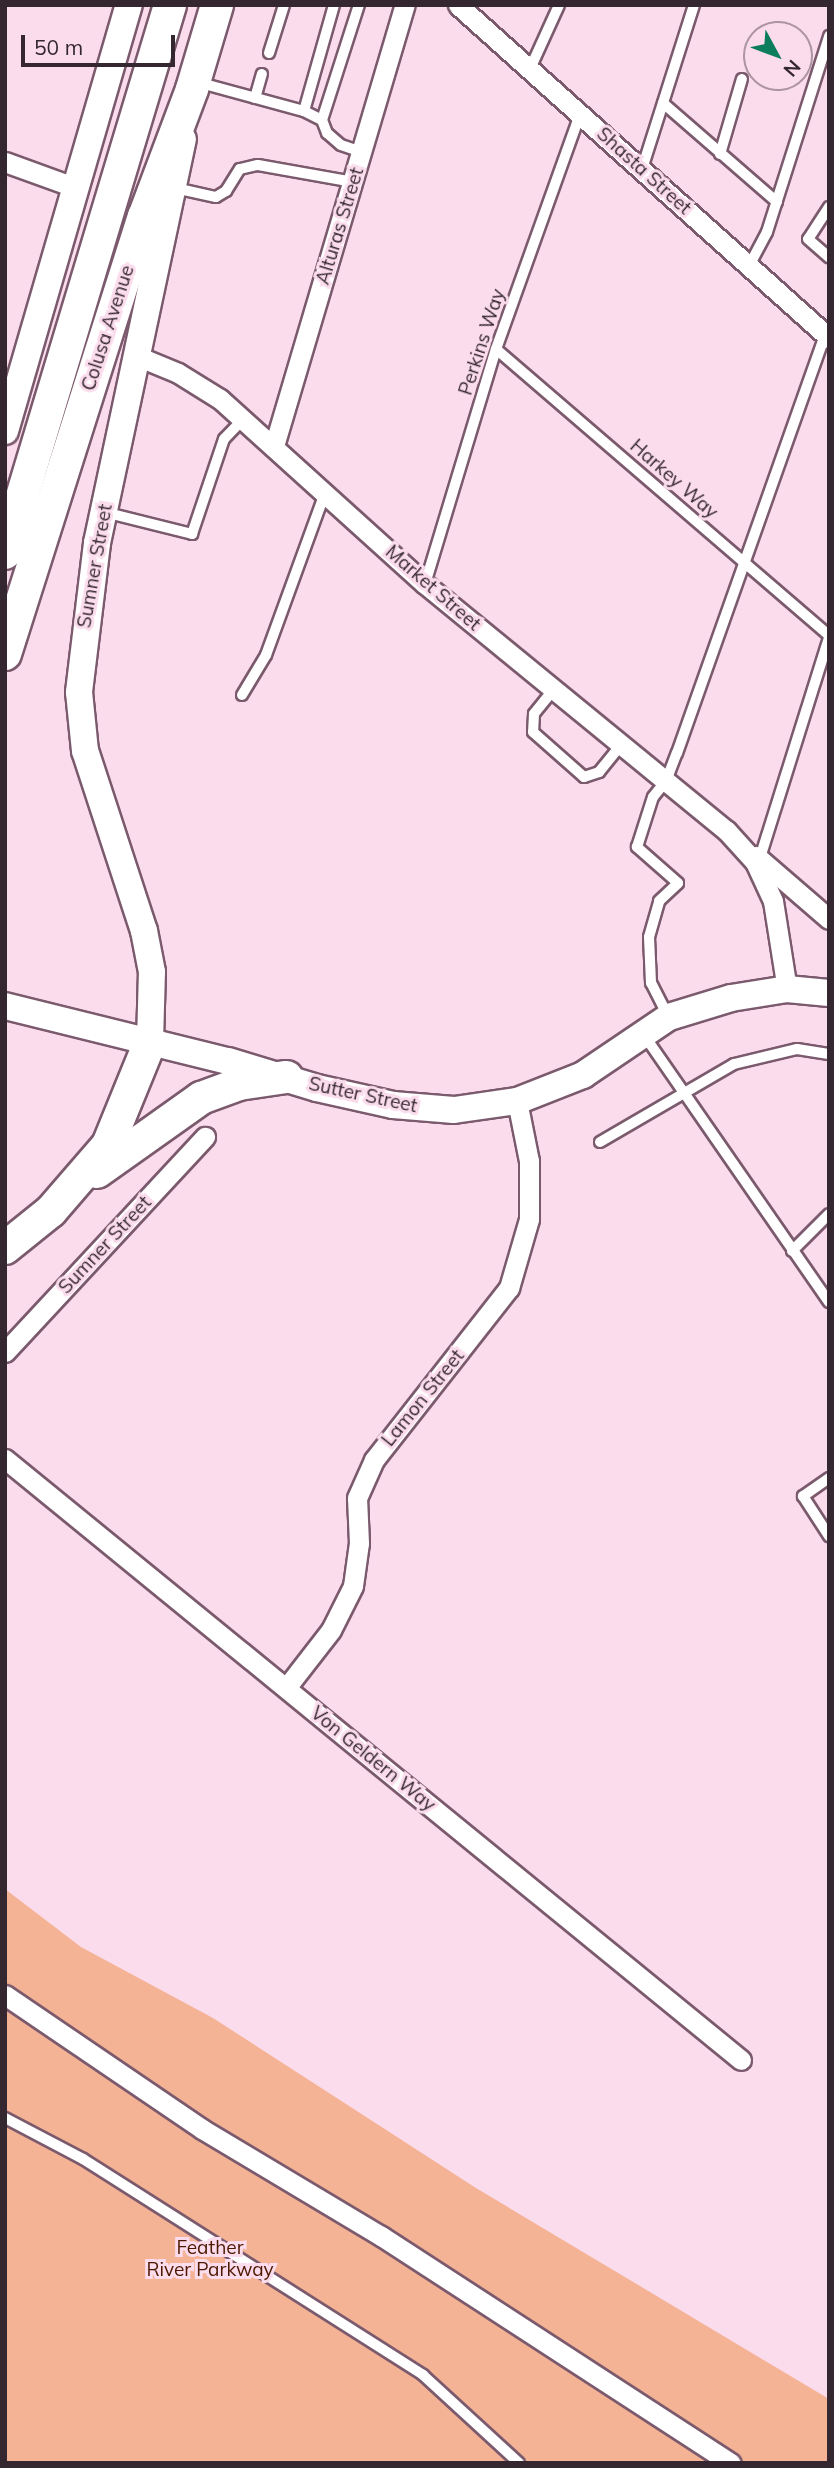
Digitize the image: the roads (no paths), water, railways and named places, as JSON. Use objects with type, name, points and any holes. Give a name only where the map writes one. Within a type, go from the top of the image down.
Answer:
[{"type":"highway","name":"Colusa Avenue","points":[[5,553],[170,5]]},
{"type":"highway","name":"Colusa Avenue","points":[[5,654],[144,217],[193,85],[217,5]]},
{"type":"highway","points":[[78,1184],[108,1145],[150,1042]]},
{"type":"highway","points":[[5,1248],[78,1184],[201,1098],[239,1084],[286,1077]]},
{"type":"main road","points":[[5,431],[129,5]]},
{"type":"main road","name":"Sumner Street","points":[[150,1042],[152,972],[146,941],[85,751],[79,692],[83,635],[103,512],[175,188],[193,85]]},
{"type":"main road","points":[[786,989],[829,993]]},
{"type":"main road","name":"Sutter Street","points":[[5,1006],[393,1105],[454,1110],[517,1101],[583,1075],[669,1017],[731,998],[786,989]]},
{"type":"street","name":"Alturas Street","points":[[274,446],[405,5]]},
{"type":"street","name":"Shasta Street","points":[[458,5],[827,336]]},
{"type":"street","points":[[5,162],[74,187]]},
{"type":"street","name":"Market Street","points":[[136,356],[200,386],[243,419],[425,584],[726,830],[758,862],[829,919]]},
{"type":"street","name":"Market Street","points":[[758,862],[773,901],[786,989]]},
{"type":"street","name":"Lamon Street","points":[[286,1688],[331,1630],[353,1586],[359,1543],[358,1498],[374,1460],[509,1288],[529,1219],[529,1161],[517,1101]]},
{"type":"street","name":"Sumner Street","points":[[5,1352],[205,1137]]},
{"type":"street","name":"Von Geldern Way","points":[[5,1459],[741,2060]]},
{"type":"street","points":[[5,1995],[202,2129],[381,2236],[731,2463]]},
{"type":"lane","points":[[269,53],[284,5]]},
{"type":"lane","points":[[304,111],[334,5]]},
{"type":"lane","points":[[359,5],[322,120],[327,133],[341,145],[361,152]]},
{"type":"lane","points":[[530,69],[559,5]]},
{"type":"lane","points":[[642,169],[694,5]]},
{"type":"lane","points":[[749,266],[777,202],[829,36]]},
{"type":"lane","points":[[255,98],[262,74]]},
{"type":"lane","points":[[720,154],[742,79]]},
{"type":"lane","points":[[193,85],[304,111],[322,120]]},
{"type":"lane","points":[[663,103],[777,202]]},
{"type":"lane","name":"Perkins Way","points":[[425,584],[496,349],[580,114]]},
{"type":"lane","points":[[175,188],[216,197],[226,191],[240,169],[258,165],[353,182]]},
{"type":"lane","points":[[829,207],[808,239],[829,257]]},
{"type":"lane","points":[[669,1017],[651,983],[649,937],[659,901],[678,883],[636,847],[653,797],[666,781],[827,336]]},
{"type":"lane","name":"Harkey Way","points":[[496,349],[829,636]]},
{"type":"lane","points":[[103,512],[192,534],[223,439],[243,419]]},
{"type":"lane","points":[[242,695],[266,655],[325,493]]},
{"type":"lane","points":[[758,862],[829,636]]},
{"type":"lane","points":[[554,689],[534,714],[533,732],[584,777],[599,772],[622,744]]},
{"type":"lane","points":[[643,1034],[829,1302]]},
{"type":"lane","points":[[600,1142],[685,1096],[734,1064],[797,1049],[829,1054]]},
{"type":"lane","points":[[792,1251],[829,1214]]},
{"type":"lane","points":[[829,1478],[803,1496],[829,1536]]},
{"type":"lane","points":[[5,2118],[83,2159],[423,2375],[519,2463]]},
{"type":"park label","name":"Feather River Parkway","points":[[210,2259]]}]
